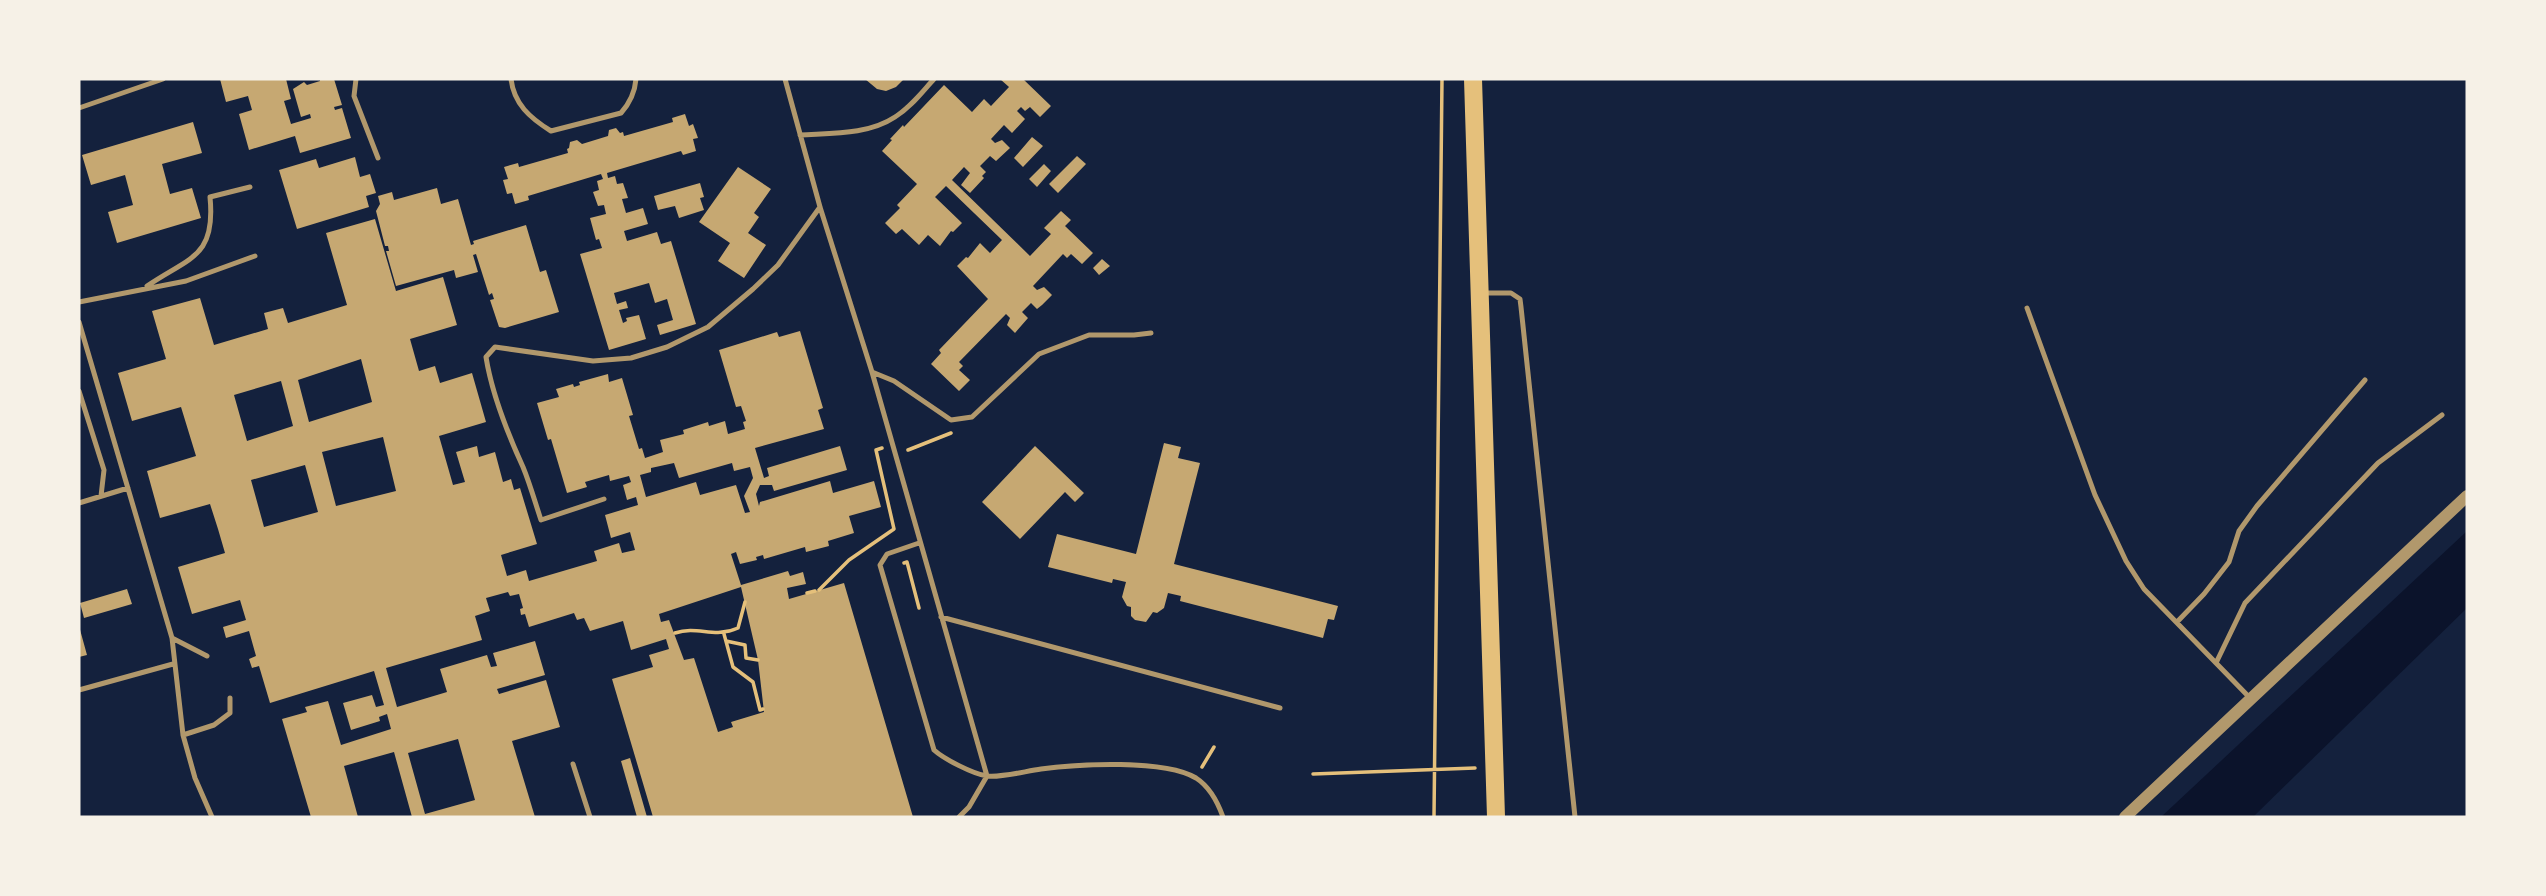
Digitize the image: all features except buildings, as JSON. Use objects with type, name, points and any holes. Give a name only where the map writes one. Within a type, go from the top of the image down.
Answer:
[{"type":"highway","points":[[1472,79],[1496,817]]},
{"type":"street","points":[[2125,817],[2467,496]]},
{"type":"lane","points":[[79,108],[163,79]]},
{"type":"lane","points":[[356,79],[354,96],[378,158]]},
{"type":"lane","points":[[511,79],[520,106],[534,121],[551,131],[621,113],[626,107],[636,79]]},
{"type":"lane","points":[[785,79],[987,776],[969,807],[959,817]]},
{"type":"lane","points":[[800,135],[856,132],[887,122],[912,104],[934,79]]},
{"type":"lane","points":[[144,288],[168,271],[188,262],[201,250],[210,232],[210,197],[250,187]]},
{"type":"lane","points":[[604,499],[541,520],[523,468],[512,446],[486,356],[495,347],[593,361],[631,358],[667,347],[708,327],[753,289],[778,265],[820,207]]},
{"type":"lane","points":[[79,302],[186,281],[255,256]]},
{"type":"lane","points":[[1479,293],[1511,293],[1520,299],[1575,817]]},
{"type":"lane","points":[[2027,308],[2095,495],[2126,561],[2144,589],[2251,699]]},
{"type":"lane","points":[[79,322],[172,638],[183,735],[195,778],[212,817]]},
{"type":"lane","points":[[872,372],[894,381],[951,420],[972,417],[1039,354],[1089,335],[1151,333]]},
{"type":"lane","points":[[2177,622],[2229,562],[2239,531],[2258,506],[2365,380]]},
{"type":"lane","points":[[79,391],[104,470],[101,496]]},
{"type":"lane","points":[[2216,663],[2245,603],[2378,463],[2442,415]]},
{"type":"lane","points":[[79,503],[128,488]]},
{"type":"lane","points":[[919,543],[887,554],[880,565],[934,750],[942,758],[987,776],[1056,766],[1165,767],[1196,778],[1217,800],[1223,817]]},
{"type":"lane","points":[[941,617],[1280,708]]},
{"type":"lane","points":[[172,638],[206,656]]},
{"type":"lane","points":[[79,690],[173,664]]},
{"type":"lane","points":[[183,735],[214,725],[230,713],[230,698]]},
{"type":"lane","points":[[573,764],[590,817]]},
{"type":"path","points":[[1434,817],[1442,79]]},
{"type":"path","points":[[807,593],[817,590],[849,560],[894,529],[876,450],[905,442],[908,451],[951,434],[951,420]]},
{"type":"path","points":[[888,533],[897,565],[906,562],[919,608]]},
{"type":"path","points":[[675,633],[685,629],[724,634],[738,628],[745,601]]},
{"type":"path","points":[[724,634],[733,667],[753,682],[760,710],[763,709]]},
{"type":"path","points":[[726,641],[745,645],[747,658],[758,660]]},
{"type":"path","points":[[1196,778],[1213,747]]},
{"type":"path","points":[[1312,774],[1495,767]]},
{"type":"water","points":[[2467,531],[2467,608],[2253,817],[2161,817]]}]
